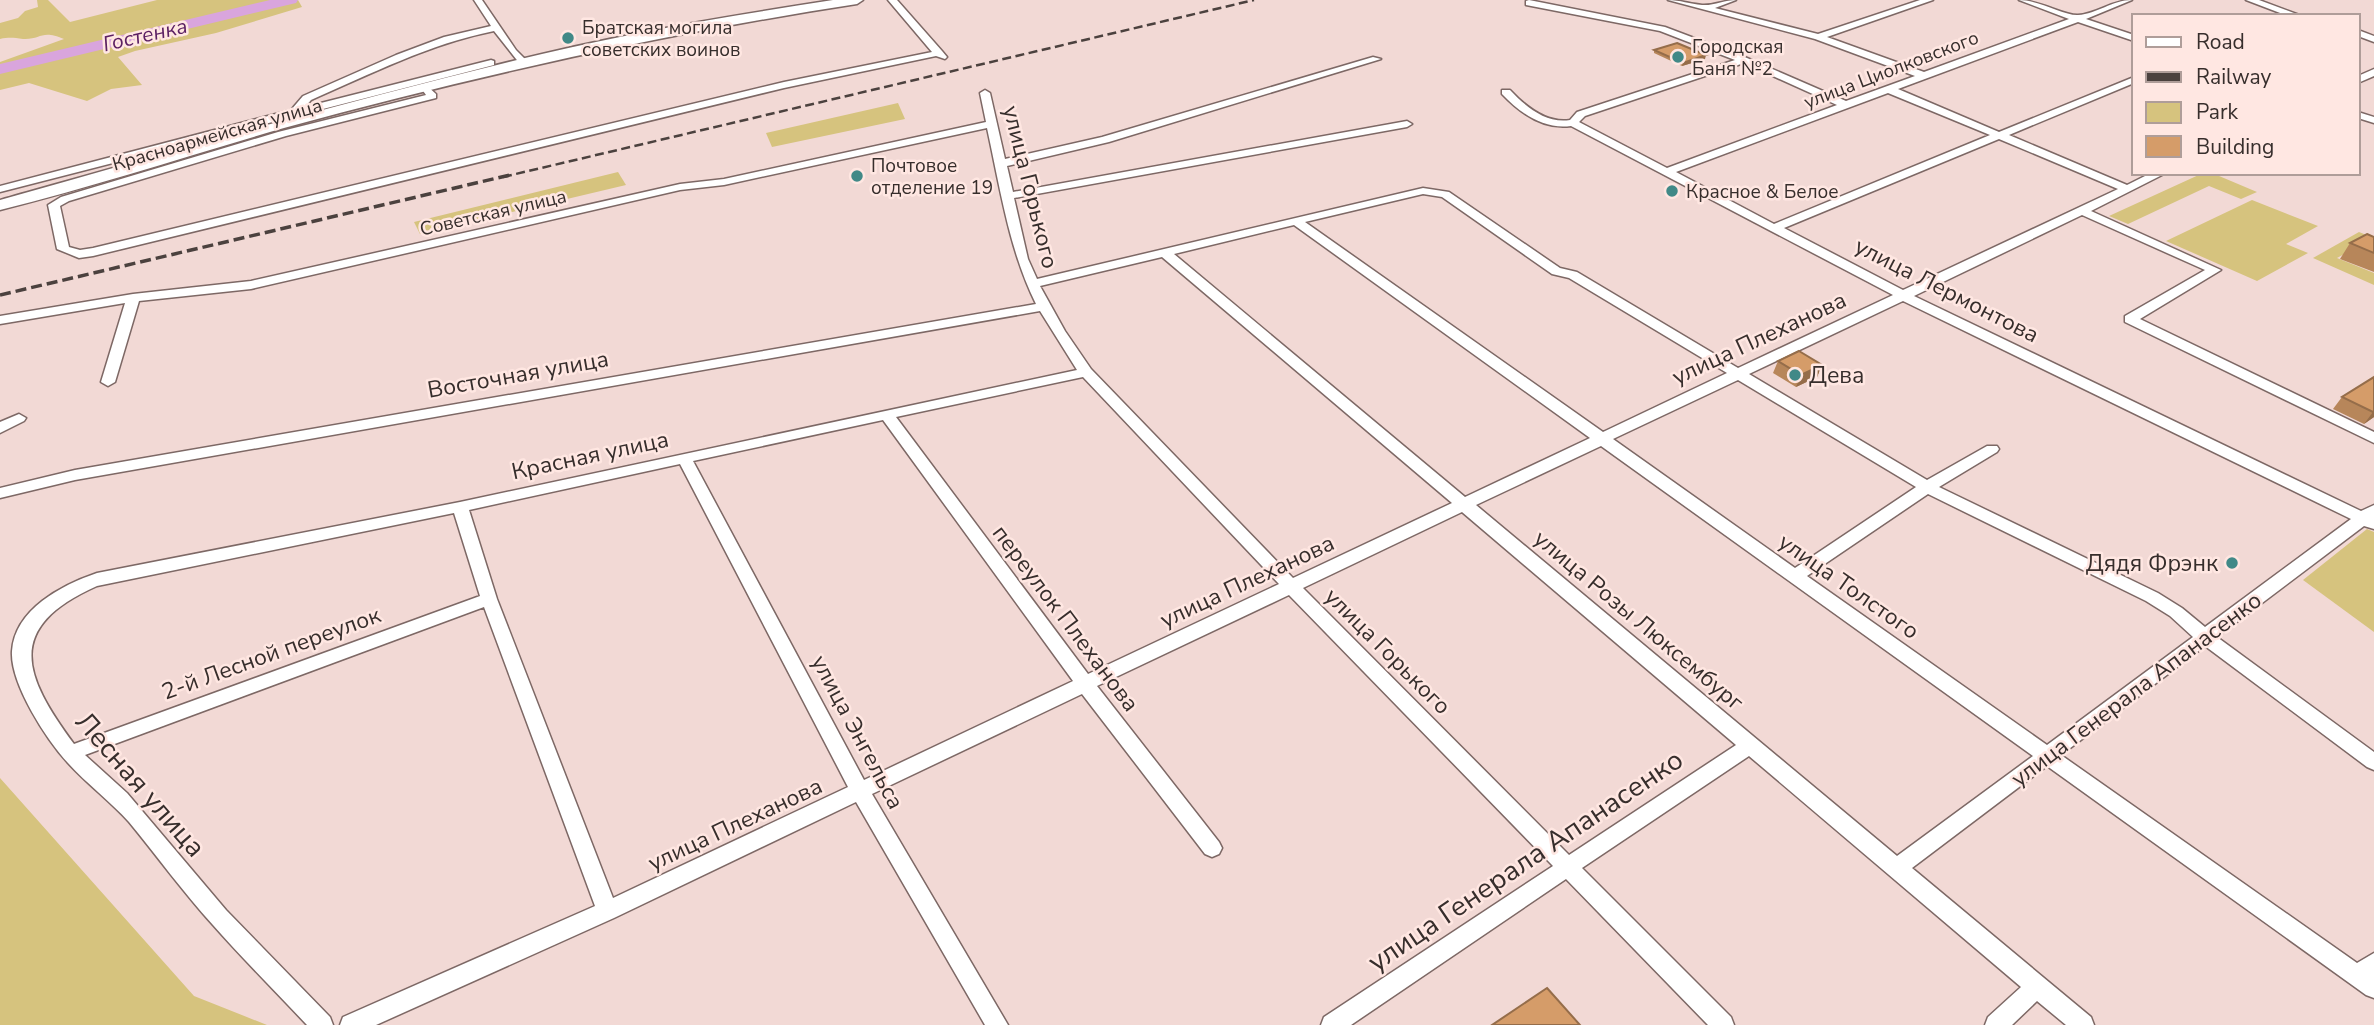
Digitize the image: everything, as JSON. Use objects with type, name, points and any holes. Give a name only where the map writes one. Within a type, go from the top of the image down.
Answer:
[{"type":"main road","name":"Красноармейская улица","points":[[0,205],[281,125],[523,62],[733,19],[857,0]]},
{"type":"street","points":[[478,0],[523,62]]},
{"type":"street","name":"Красноармейская улица","points":[[426,88],[432,96],[282,134],[65,199],[54,205],[62,249],[68,253],[93,252],[784,85],[941,55],[892,0]]},
{"type":"street","points":[[1672,0],[1818,37],[1922,75]]},
{"type":"street","points":[[1703,9],[1732,0]]},
{"type":"street","points":[[1818,37],[1929,0]]},
{"type":"street","points":[[2023,0],[2132,37]]},
{"type":"street","name":"улица Циолковского","points":[[1666,172],[2128,0]]},
{"type":"street","points":[[2250,0],[2288,14]]},
{"type":"street","points":[[1529,3],[1662,29],[1744,60],[1846,105]]},
{"type":"street","name":"Красноармейская улица","points":[[295,112],[307,98],[410,54],[466,33],[496,28]]},
{"type":"street","points":[[999,164],[1105,140],[1376,59]]},
{"type":"street","points":[[1573,122],[1581,114],[1744,60]]},
{"type":"street","name":"Красноармейская улица","points":[[0,189],[491,63]]},
{"type":"street","points":[[1774,228],[2132,81]]},
{"type":"street","points":[[1888,89],[2128,189]]},
{"type":"street","name":"улица Лермонтова","points":[[1506,92],[1516,103],[1547,120],[1564,125],[1573,122],[1904,296],[2370,518]]},
{"type":"street","name":"улица Горького","points":[[985,93],[1021,260],[1031,285],[1046,306],[1062,339],[1086,372],[1723,1025]]},
{"type":"street","name":"Советская улица","points":[[0,320],[134,298],[251,285],[680,187],[724,182],[992,124]]},
{"type":"street","points":[[1007,196],[1407,124]]},
{"type":"street","name":"улица Плеханова","points":[[351,1025],[607,911],[2157,175]]},
{"type":"street","points":[[1031,285],[1423,191],[1445,194],[1556,271],[1573,275],[1927,487],[2152,597],[2176,612],[2205,637],[2374,762]]},
{"type":"street","points":[[2082,211],[2215,270],[2130,319],[2374,438]]},
{"type":"street","name":"улица Толстого","points":[[1297,222],[2048,755],[2369,976]]},
{"type":"street","name":"улица Розы Люксембург","points":[[1164,252],[2083,1025]]},
{"type":"street","points":[[108,382],[134,298]]},
{"type":"street","name":"Восточная улица","points":[[0,493],[75,475],[1046,306]]},
{"type":"street","name":"Красная улица","points":[[103,577],[460,507],[1086,372]]},
{"type":"street","name":"переулок Плеханова","points":[[886,414],[1086,685],[1212,848]]},
{"type":"street","points":[[0,428],[19,418]]},
{"type":"street","points":[[1795,576],[1927,487],[1992,449]]},
{"type":"street","name":"улица Энгельса","points":[[684,458],[860,791],[997,1025]]},
{"type":"street","points":[[460,507],[489,598],[607,911]]},
{"type":"street","name":"улица Генерала Апанасенко","points":[[1897,868],[2205,637],[2370,518]]},
{"type":"street","name":"Лесная улица","points":[[103,577],[80,584],[51,602],[31,626],[21,649],[23,669],[45,714],[70,753],[118,797],[219,916],[322,1025]]},
{"type":"street","name":"2-й Лесной переулок","points":[[70,753],[489,598]]},
{"type":"street","name":"улица Генерала Апанасенко","points":[[1332,1025],[1750,745]]},
{"type":"street","points":[[1996,1025],[2037,986]]},
{"type":"green space","points":[[37,0],[48,0],[70,22],[157,0],[298,0],[302,7],[216,33],[118,57],[142,85],[111,89],[87,101],[29,83],[0,90],[0,62],[64,39],[46,35],[29,39],[0,39],[0,23],[18,18],[25,11],[38,7]]},
{"type":"green space","points":[[898,103],[905,119],[772,147],[766,133]]},
{"type":"green space","points":[[618,172],[626,185],[420,234],[414,222]]},
{"type":"green space","points":[[2199,175],[2217,175],[2257,192],[2241,199],[2209,186],[2128,224],[2109,216]]},
{"type":"green space","points":[[2252,200],[2318,226],[2286,244],[2308,253],[2257,281],[2166,241]]},
{"type":"green space","points":[[2359,232],[2374,238],[2337,258],[2374,273],[2374,285],[2313,258]]},
{"type":"green space","points":[[2367,529],[2374,532],[2374,632],[2303,580]]},
{"type":"green space","points":[[0,778],[194,996],[267,1025],[0,1025]]},
{"type":"building","name":"Городская Баня №2","points":[[1677,43],[1706,55],[1683,63],[1654,50]]},
{"type":"building","points":[[2367,234],[2374,237],[2374,253],[2350,243]]},
{"type":"building","points":[[1799,351],[1822,365],[1801,375],[1778,361]]},
{"type":"building","points":[[2374,377],[2373,412],[2342,397]]},
{"type":"building","points":[[1547,988],[1580,1025],[1492,1025]]},
{"type":"waterway","name":"Гостенка","points":[[0,69],[290,0]]},
{"type":"railway","points":[[503,177],[1254,0]]},
{"type":"railway","points":[[0,295],[510,175]]},
{"type":"place","name":"Братская могила советских воинов","points":[[568,38]]},
{"type":"place","name":"Городская Баня №2","points":[[1678,57]]},
{"type":"place","name":"Почтовое отделение 19","points":[[857,176]]},
{"type":"place","name":"Красное & Белое","points":[[1672,191]]},
{"type":"place","name":"Дева","points":[[1795,375]]},
{"type":"place","name":"Дядя Фрэнк","points":[[2232,563]]}]
